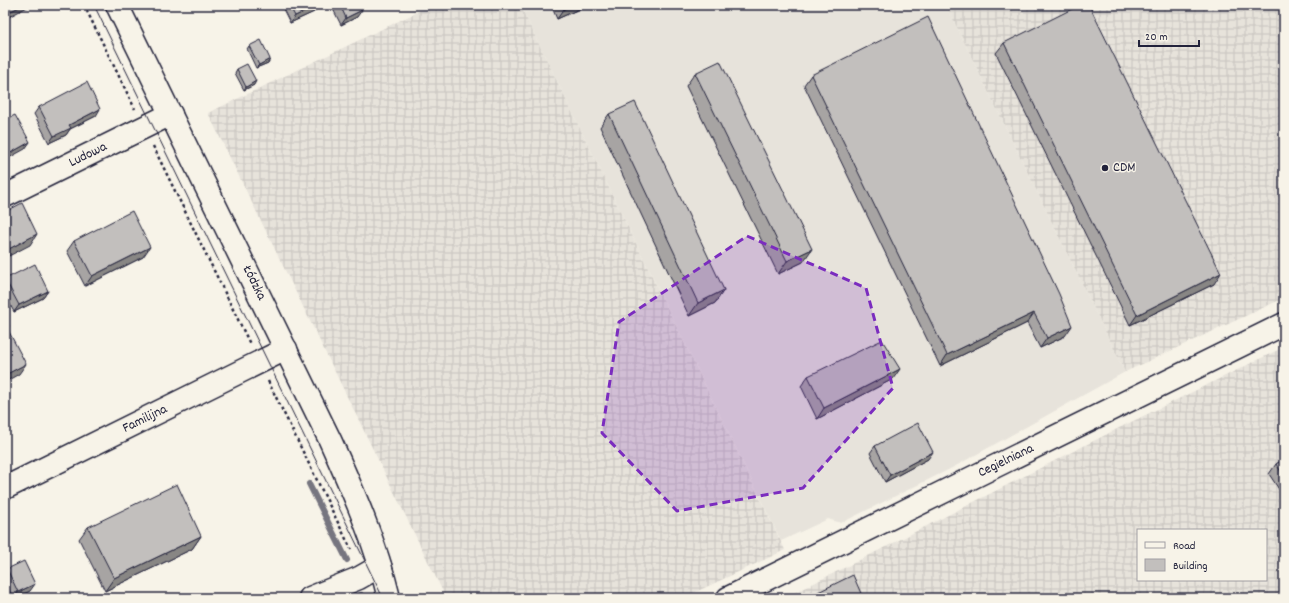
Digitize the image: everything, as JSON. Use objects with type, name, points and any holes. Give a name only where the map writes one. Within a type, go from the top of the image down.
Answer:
[{"type":"street","name":"Łódzka","points":[[117,5],[338,457],[361,511],[380,566],[389,598]]},
{"type":"street","name":"Ludowa","points":[[5,196],[171,114]]},
{"type":"street","name":"Cegielniana","points":[[728,598],[1284,324]]},
{"type":"street","name":"Familijna","points":[[5,488],[286,349]]},
{"type":"street","points":[[310,598],[360,578],[380,566]]},
{"type":"path","points":[[84,5],[138,115],[138,122],[144,134],[150,139],[352,552]]},
{"type":"highlighted area","points":[[747,236],[866,288],[893,388],[803,488],[677,511],[602,433],[619,322]]},
{"type":"shaded area","points":[[432,5],[520,5],[785,550],[683,598],[446,598],[208,113]]},
{"type":"shaded area","points":[[520,5],[946,5],[1125,372],[952,468],[841,523],[828,519],[781,541]]},
{"type":"shaded area","points":[[946,5],[1284,5],[1284,298],[1125,372]]},
{"type":"shaded area","points":[[1284,347],[1284,598],[786,598],[1121,427]]},
{"type":"building","points":[[5,5],[23,5],[5,14]]},
{"type":"building","points":[[289,5],[319,5],[295,16]]},
{"type":"building","points":[[340,5],[359,5],[362,10],[346,18]]},
{"type":"building","points":[[563,5],[573,5],[564,9]]},
{"type":"building","name":"CDM","points":[[1080,5],[1089,5],[1221,273],[1137,315],[1004,43]]},
{"type":"building","points":[[928,17],[1059,294],[1072,326],[1047,338],[1034,313],[947,355],[811,75]]},
{"type":"building","points":[[261,40],[270,59],[259,65],[249,46]]},
{"type":"building","points":[[720,61],[812,249],[787,261],[695,73]]},
{"type":"building","points":[[247,64],[256,81],[246,87],[237,69]]},
{"type":"building","points":[[87,82],[100,109],[69,125],[71,128],[54,136],[39,107]]},
{"type":"building","points":[[635,102],[724,290],[698,303],[609,114]]},
{"type":"building","points":[[15,115],[30,142],[5,156],[5,120]]},
{"type":"building","points":[[22,203],[37,234],[5,251],[5,212]]},
{"type":"building","points":[[132,211],[150,247],[92,276],[74,241]]},
{"type":"building","points":[[35,264],[48,291],[19,305],[5,279]]},
{"type":"building","points":[[5,318],[9,326],[5,328]]},
{"type":"building","points":[[8,330],[26,364],[5,375],[5,332]]},
{"type":"building","points":[[882,340],[900,369],[824,408],[808,376]]},
{"type":"building","points":[[918,423],[933,452],[890,475],[875,446]]},
{"type":"building","points":[[1284,459],[1284,476],[1276,464]]},
{"type":"building","points":[[177,484],[201,536],[114,578],[88,527]]},
{"type":"building","points":[[24,561],[35,584],[18,592],[7,569]]},
{"type":"building","points":[[853,575],[863,598],[806,598]]},
{"type":"waterway","points":[[309,484],[347,560]]},
{"type":"tram line","points":[[94,5],[383,598]]},
{"type":"place","name":"CDM","points":[[1105,168]]}]
